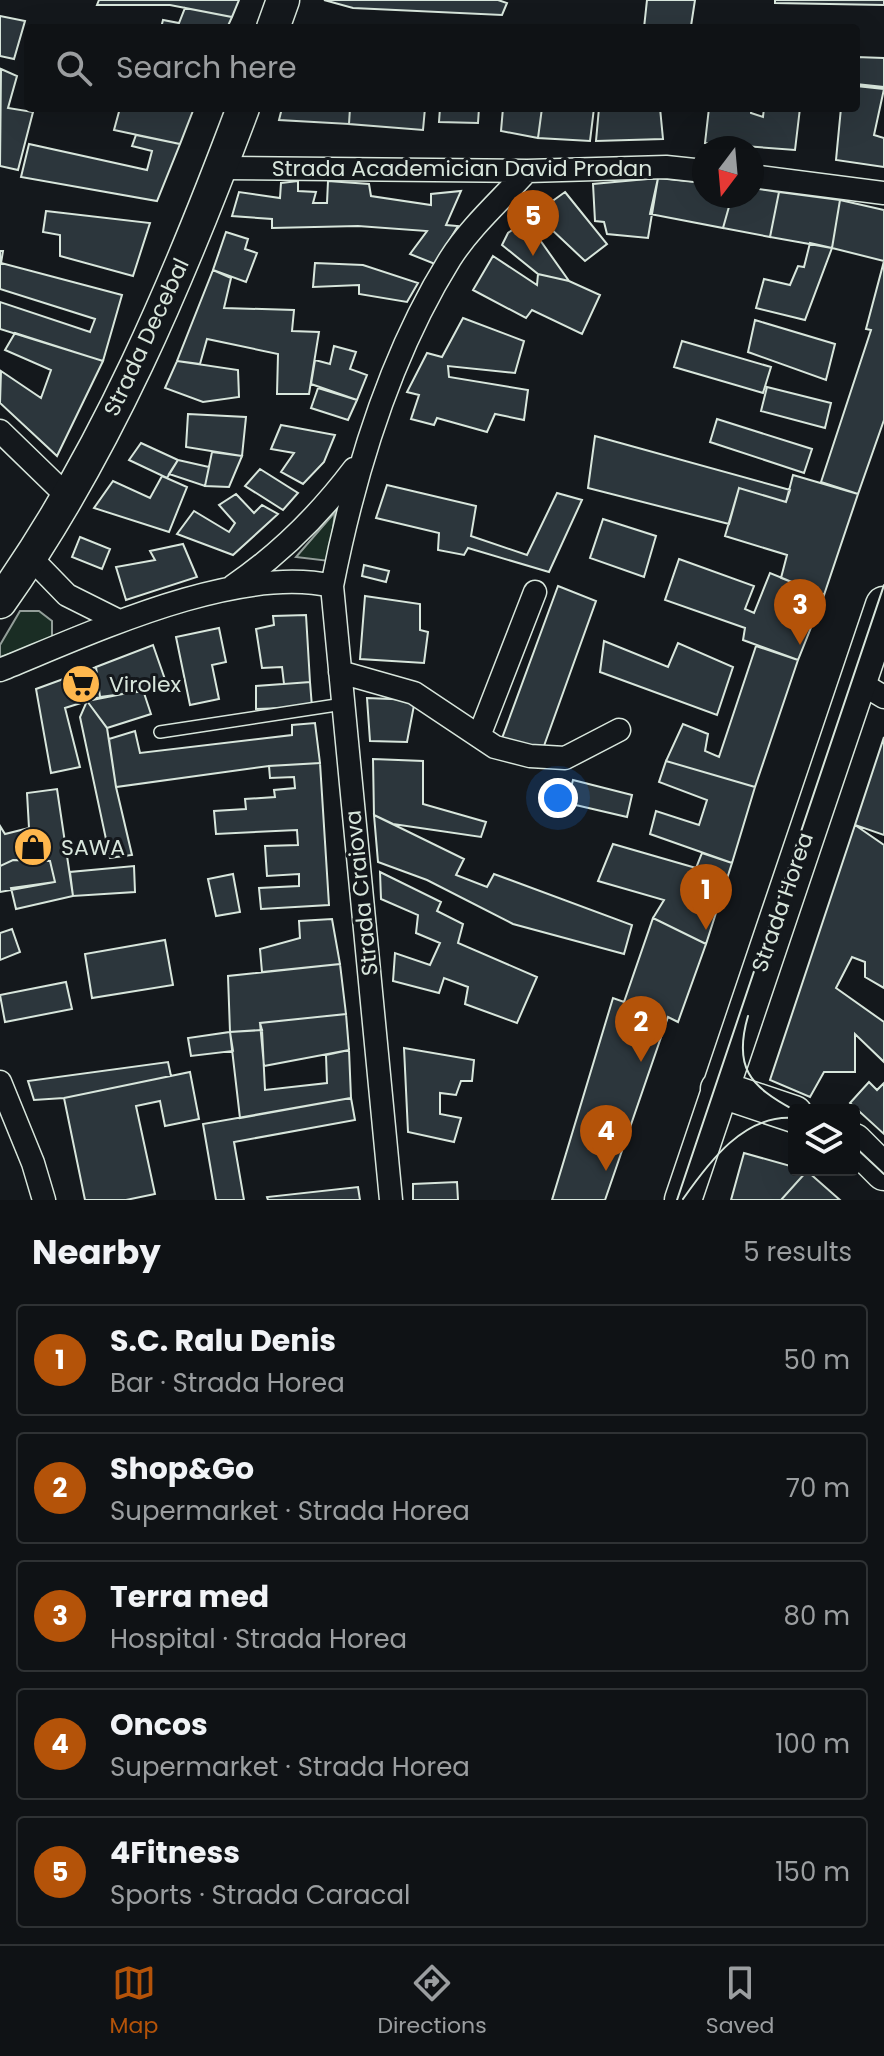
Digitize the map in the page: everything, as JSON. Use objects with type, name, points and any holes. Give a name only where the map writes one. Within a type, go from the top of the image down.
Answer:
[{"type":"main road","name":"Strada Horea","points":[[683,1200],[719,1089],[871,689],[884,605]]},
{"type":"main road","points":[[719,1089],[788,1112]]},
{"type":"main road","points":[[860,1148],[884,1172]]},
{"type":"street","points":[[274,24],[283,0]]},
{"type":"street","name":"Strada Decebal","points":[[0,602],[31,558],[67,496],[142,352],[221,168],[242,112]]},
{"type":"street","name":"Strada Academician David Prodan","points":[[221,168],[527,171],[666,167],[692,170]]},
{"type":"street","points":[[225,591],[264,565],[299,533],[331,500],[364,456],[407,341],[451,257],[527,171]]},
{"type":"street","points":[[764,178],[884,193]]},
{"type":"street","points":[[0,431],[67,496]]},
{"type":"street","name":"Strada Craiova","points":[[364,456],[344,521],[332,586],[391,1200]]},
{"type":"street","points":[[31,558],[67,595],[119,621]]},
{"type":"street","points":[[0,670],[119,621],[225,591],[281,581],[332,586]]},
{"type":"street","points":[[479,736],[535,592]]},
{"type":"street","points":[[340,672],[414,693],[495,747],[530,756],[565,758],[619,730]]},
{"type":"street","points":[[0,1082],[33,1163],[44,1200]]},
{"type":"lane","points":[[160,732],[343,704]]},
{"type":"green space","points":[[335,512],[329,561],[296,557]]},
{"type":"green space","points":[[20,611],[39,611],[52,621],[52,640],[0,657],[0,645]]},
{"type":"building","points":[[99,0],[239,0],[232,17],[170,5],[97,5]]},
{"type":"building","points":[[324,0],[498,0],[507,3],[502,15],[353,8]]},
{"type":"building","points":[[647,0],[695,0],[691,24],[644,24]]},
{"type":"building","points":[[775,0],[884,0],[884,5],[775,3]]},
{"type":"building","points":[[185,8],[232,17],[229,24],[162,24],[163,20],[179,23]]},
{"type":"building","points":[[0,16],[25,21],[14,59],[0,56]]},
{"type":"building","points":[[860,57],[884,58],[884,87],[860,84]]},
{"type":"building","points":[[1,69],[17,76],[8,108],[33,112],[18,170],[0,166]]},
{"type":"building","points":[[860,86],[884,89],[874,135],[884,138],[884,167],[836,160],[841,112],[860,112]]},
{"type":"building","points":[[119,112],[192,112],[180,144],[114,130]]},
{"type":"building","points":[[281,112],[350,112],[349,124],[279,120]]},
{"type":"building","points":[[350,112],[425,112],[423,130],[349,124]]},
{"type":"building","points":[[440,112],[479,112],[478,123],[439,122]]},
{"type":"building","points":[[503,112],[541,112],[538,138],[501,131]]},
{"type":"building","points":[[541,112],[594,112],[590,141],[538,138]]},
{"type":"building","points":[[599,112],[660,112],[663,139],[596,141]]},
{"type":"building","points":[[709,112],[751,112],[763,117],[764,112],[800,112],[795,150],[764,148],[764,136],[706,136]]},
{"type":"building","points":[[136,135],[180,144],[157,201],[21,177],[29,144],[147,170],[152,151],[132,146]]},
{"type":"building","points":[[658,178],[692,182],[692,208],[729,208],[723,228],[650,214]]},
{"type":"building","points":[[658,178],[648,238],[607,234],[604,222],[595,221],[593,184]]},
{"type":"building","points":[[298,181],[298,191],[316,192],[313,203],[327,203],[328,181],[369,184],[371,196],[431,205],[431,194],[461,191],[446,225],[458,226],[435,264],[410,254],[427,231],[358,226],[272,228],[272,219],[232,216],[239,192],[280,198],[281,183]]},
{"type":"building","points":[[764,190],[779,192],[770,237],[723,228],[729,208],[764,208]]},
{"type":"building","points":[[565,192],[607,244],[585,261],[549,227],[540,240],[569,281],[538,274],[502,245],[508,233]]},
{"type":"building","points":[[779,192],[840,200],[832,248],[770,237]]},
{"type":"building","points":[[840,200],[884,210],[884,261],[832,248]]},
{"type":"building","points":[[46,211],[150,223],[133,276],[60,256],[60,235],[43,232]]},
{"type":"building","points":[[226,232],[248,239],[245,249],[257,253],[246,282],[213,270]]},
{"type":"building","points":[[810,243],[832,248],[805,320],[756,308],[764,279],[790,285],[798,266],[804,267]]},
{"type":"building","points":[[0,251],[3,251],[1,263],[122,295],[103,361],[0,329],[0,302],[90,332],[95,319],[0,289]]},
{"type":"building","points":[[493,256],[537,285],[538,274],[569,281],[600,295],[582,334],[532,310],[526,318],[473,290]]},
{"type":"building","points":[[884,261],[884,420],[858,494],[821,482],[871,330],[866,329]]},
{"type":"building","points":[[315,263],[363,265],[418,283],[407,302],[359,294],[359,285],[313,287]]},
{"type":"building","points":[[213,270],[231,278],[224,308],[294,310],[292,331],[319,332],[309,394],[277,394],[278,354],[207,339],[200,364],[177,361]]},
{"type":"building","points":[[463,318],[524,341],[515,373],[448,366],[449,377],[528,390],[524,420],[495,414],[487,432],[437,418],[434,425],[411,419],[419,395],[407,392],[427,353],[442,357]]},
{"type":"building","points":[[755,320],[835,344],[826,380],[748,352]]},
{"type":"building","points":[[15,333],[103,361],[57,456],[0,403],[1,371],[41,398],[51,370],[5,350]]},
{"type":"building","points":[[682,341],[771,367],[763,393],[674,367]]},
{"type":"building","points":[[334,346],[356,352],[350,369],[367,375],[357,400],[311,384],[315,360],[330,364]]},
{"type":"building","points":[[177,361],[238,370],[239,397],[203,402],[165,388]]},
{"type":"building","points":[[767,387],[831,403],[825,428],[761,411]]},
{"type":"building","points":[[318,388],[357,400],[348,420],[311,408]]},
{"type":"building","points":[[188,414],[246,417],[242,456],[186,447]]},
{"type":"building","points":[[717,419],[812,449],[804,473],[710,442]]},
{"type":"building","points":[[281,425],[335,435],[324,462],[303,484],[281,472],[294,453],[271,449]]},
{"type":"building","points":[[595,436],[790,490],[786,502],[739,488],[729,524],[588,488]]},
{"type":"building","points":[[141,443],[178,460],[167,478],[129,460]]},
{"type":"building","points":[[212,452],[242,456],[229,487],[205,486]]},
{"type":"building","points":[[178,460],[209,467],[205,486],[169,474]]},
{"type":"building","points":[[260,469],[298,493],[283,510],[245,486]]},
{"type":"building","points":[[793,475],[858,494],[824,595],[781,578],[787,555],[725,536],[739,488],[786,502]]},
{"type":"building","points":[[162,476],[187,487],[169,532],[94,508],[113,481],[150,498]]},
{"type":"building","points":[[387,485],[476,506],[471,536],[527,555],[557,493],[582,500],[549,572],[468,548],[464,555],[438,550],[439,533],[376,518]]},
{"type":"building","points":[[236,494],[254,513],[262,505],[278,514],[233,555],[177,534],[194,511],[229,532],[235,523],[219,505]]},
{"type":"building","points":[[603,519],[656,536],[644,577],[590,558]]},
{"type":"building","points":[[80,537],[110,549],[102,569],[72,557]]},
{"type":"building","points":[[183,544],[197,577],[126,600],[116,567],[155,560],[150,551]]},
{"type":"building","points":[[679,559],[754,586],[745,609],[754,613],[770,573],[824,595],[798,660],[743,640],[745,628],[665,600]]},
{"type":"building","points":[[364,565],[389,571],[386,582],[362,576]]},
{"type":"building","points":[[558,586],[596,601],[540,757],[501,741]]},
{"type":"building","points":[[365,596],[420,604],[420,630],[428,632],[424,663],[360,659]]},
{"type":"building","points":[[306,615],[310,682],[284,684],[282,667],[262,668],[256,629],[274,625],[273,616]]},
{"type":"building","points":[[219,628],[226,662],[212,665],[219,699],[190,705],[176,637]]},
{"type":"building","points":[[604,641],[668,667],[678,643],[733,667],[717,715],[600,672]]},
{"type":"building","points":[[153,645],[168,688],[100,697],[96,667]]},
{"type":"building","points":[[756,646],[798,660],[755,787],[666,761],[683,724],[708,734],[705,751],[719,757]]},
{"type":"building","points":[[96,667],[100,697],[65,708],[80,767],[51,773],[36,689]]},
{"type":"building","points":[[310,682],[312,707],[256,709],[256,686]]},
{"type":"building","points":[[143,690],[151,714],[107,728],[87,701]]},
{"type":"building","points":[[367,698],[415,700],[407,742],[370,741]]},
{"type":"building","points":[[87,701],[107,728],[116,787],[132,855],[110,858],[80,717]]},
{"type":"building","points":[[315,723],[320,763],[269,766],[116,787],[109,739],[135,731],[140,753],[292,735],[292,725]]},
{"type":"building","points":[[884,737],[884,835],[855,825]]},
{"type":"building","points":[[373,759],[423,761],[423,804],[486,822],[481,837],[393,824],[374,815]]},
{"type":"building","points":[[666,761],[755,787],[732,863],[650,834],[656,811],[699,825],[707,800],[659,782]]},
{"type":"building","points":[[320,763],[329,905],[261,909],[259,888],[299,886],[299,874],[267,876],[265,846],[298,845],[297,830],[216,834],[214,811],[246,809],[245,799],[275,797],[274,790],[295,788],[294,777],[270,778],[269,766]]},
{"type":"building","points":[[573,780],[632,795],[627,817],[567,803]]},
{"type":"building","name":"SAWA","points":[[57,789],[73,896],[16,909],[11,888],[55,882],[50,861],[13,860],[0,866],[0,826],[5,834],[29,828],[27,793]]},
{"type":"building","points":[[374,815],[464,859],[456,875],[487,887],[494,874],[632,925],[624,954],[513,924],[427,880],[378,862]]},
{"type":"building","points":[[855,825],[884,845],[884,988],[865,977],[865,962],[852,957],[836,988],[884,1022],[884,1062],[855,1034],[855,1072],[824,1072],[810,1097],[770,1080]]},
{"type":"building","points":[[613,844],[696,868],[702,853],[732,863],[706,944],[653,918],[664,900],[598,881]]},
{"type":"building","points":[[13,860],[50,861],[55,882],[0,892],[0,866]]},
{"type":"building","points":[[134,866],[135,892],[73,896],[70,872]]},
{"type":"building","points":[[380,872],[441,902],[437,911],[463,924],[458,943],[537,977],[517,1023],[465,1004],[468,987],[444,978],[439,993],[393,981],[395,953],[430,965],[440,943],[416,933],[418,915],[381,899]]},
{"type":"building","points":[[233,874],[240,912],[216,916],[208,879]]},
{"type":"building","points":[[653,918],[706,944],[678,1022],[668,1017],[605,1200],[552,1200],[613,998],[624,1002]]},
{"type":"building","points":[[332,919],[340,964],[262,972],[260,949],[300,938],[299,921]]},
{"type":"building","points":[[12,929],[20,952],[0,960],[0,933]]},
{"type":"building","points":[[165,940],[173,985],[92,998],[85,954]]},
{"type":"building","points":[[340,964],[346,1014],[260,1023],[262,1030],[230,1032],[228,976]]},
{"type":"building","points":[[66,982],[72,1009],[5,1022],[0,995]]},
{"type":"building","points":[[346,1014],[349,1050],[264,1066],[260,1023]]},
{"type":"building","points":[[262,1030],[265,1090],[327,1083],[326,1055],[349,1050],[351,1098],[240,1118],[230,1032]]},
{"type":"building","points":[[230,1032],[233,1051],[191,1056],[188,1038]]},
{"type":"building","points":[[404,1048],[474,1060],[472,1081],[461,1081],[456,1095],[440,1093],[440,1114],[461,1118],[454,1142],[408,1132]]},
{"type":"building","points":[[168,1062],[171,1076],[64,1098],[34,1100],[28,1081]]},
{"type":"building","points":[[190,1072],[199,1119],[165,1126],[160,1101],[136,1106],[155,1194],[126,1200],[85,1200],[64,1098]]},
{"type":"building","points":[[869,1082],[877,1090],[884,1083],[884,1134],[860,1112],[860,1104],[850,1103]]},
{"type":"building","points":[[351,1098],[355,1120],[234,1142],[244,1200],[216,1200],[203,1124]]},
{"type":"building","points":[[744,1153],[788,1165],[788,1176],[803,1176],[781,1200],[731,1200]]},
{"type":"building","points":[[803,1176],[813,1176],[840,1200],[781,1200]]},
{"type":"building","points":[[457,1182],[458,1200],[413,1200],[413,1184]]},
{"type":"building","points":[[358,1187],[360,1200],[268,1200],[267,1197]]},
{"type":"tram line","points":[[677,1200],[884,585]]},
{"type":"tram line","points":[[748,1016],[743,1049],[749,1074],[766,1092],[788,1106]]},
{"type":"tram line","points":[[683,1199],[716,1156],[744,1132],[759,1124],[788,1118]]},
{"type":"tram line","points":[[860,1152],[884,1174]]},
{"type":"place","name":"4Fitness","points":[[533,256]]},
{"type":"place","name":"Terra med","points":[[800,645]]},
{"type":"place","name":"Virolex","points":[[81,684]]},
{"type":"place","name":"SAWA","points":[[33,847]]},
{"type":"place","name":"S.C. Ralu Denis","points":[[706,930]]},
{"type":"place","name":"Shop&Go","points":[[641,1062]]},
{"type":"place","name":"Oncos","points":[[606,1171]]}]
